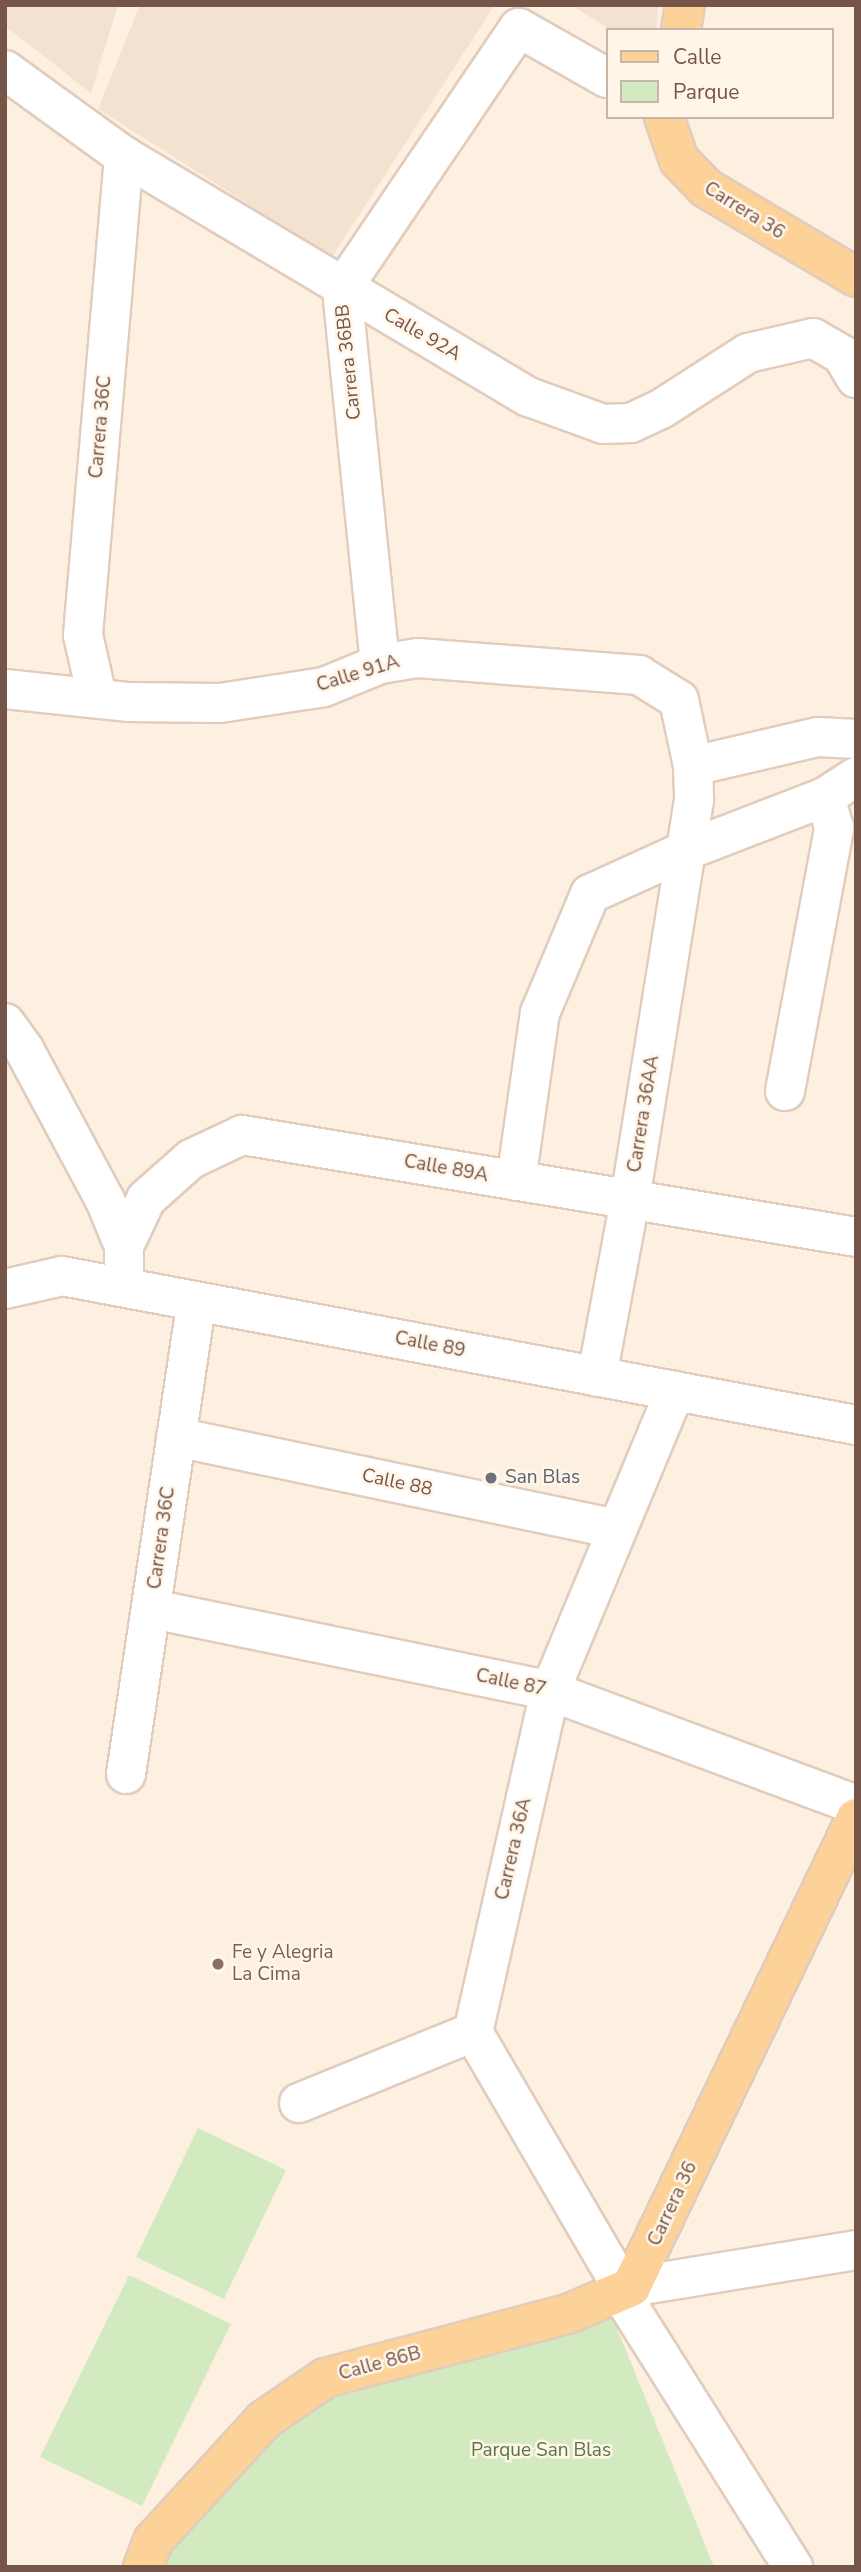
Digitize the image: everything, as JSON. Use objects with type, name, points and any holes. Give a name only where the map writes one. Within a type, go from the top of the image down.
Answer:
[{"type":"main road","points":[[681,28],[685,5]]},
{"type":"main road","name":"Carrera 36","points":[[665,119],[678,160],[697,182],[856,276]]},
{"type":"main road","name":"Carrera 36","points":[[626,2289],[856,1818]]},
{"type":"main road","name":"Calle 86B","points":[[148,2554],[264,2420],[325,2378],[568,2314],[626,2289]]},
{"type":"street","name":"Carrera 36BB","points":[[380,664],[342,289],[519,28],[606,77]]},
{"type":"street","name":"Calle 92A","points":[[5,70],[124,156],[342,289],[529,397],[603,424],[631,423],[662,409],[748,353],[813,338],[842,355],[856,379]]},
{"type":"street","name":"Carrera 36C","points":[[97,697],[83,635],[124,156]]},
{"type":"street","name":"Calle 91A","points":[[5,689],[220,703],[324,687],[380,664],[418,658],[639,675],[679,700],[693,766]]},
{"type":"street","points":[[693,766],[818,737],[856,738]]},
{"type":"street","name":"Carrera 36AA","points":[[597,1377],[630,1200],[694,800],[693,766]]},
{"type":"street","points":[[516,1181],[540,1013],[590,894],[685,850],[841,787]]},
{"type":"street","points":[[785,1091],[841,787]]},
{"type":"street","points":[[5,1023],[50,1097],[124,1246]]},
{"type":"street","name":"Calle 89A","points":[[124,1287],[124,1246],[146,1199],[191,1159],[242,1135],[856,1237]]},
{"type":"street","name":"Calle 89","points":[[5,1289],[62,1276],[856,1426]]},
{"type":"street","name":"Carrera 36C","points":[[126,1774],[197,1301]]},
{"type":"street","name":"Carrera 36A","points":[[473,2032],[550,1691],[675,1391]]},
{"type":"street","name":"Calle 88","points":[[176,1437],[617,1529]]},
{"type":"street","name":"Calle 87","points":[[152,1609],[550,1691],[856,1805]]},
{"type":"street","points":[[299,2103],[473,2032],[793,2567]]},
{"type":"street","name":"Calle 86B","points":[[626,2289],[856,2250]]},
{"type":"shaded area","points":[[5,5],[118,5],[91,93],[5,26]]},
{"type":"shaded area","points":[[140,5],[503,5],[494,6],[332,257],[98,109]]},
{"type":"shaded area","points":[[571,5],[658,5],[656,28],[608,28]]},
{"type":"green space","points":[[198,2128],[286,2170],[224,2299],[136,2257]]},
{"type":"green space","points":[[129,2275],[231,2324],[142,2506],[40,2457]]},
{"type":"green space","name":"Parque San Blas","points":[[610,2311],[714,2567],[155,2567],[218,2486],[329,2388]]},
{"type":"place","name":"San Blas","points":[[491,1478]]},
{"type":"place","name":"Fe y Alegria La Cima","points":[[218,1964]]}]
